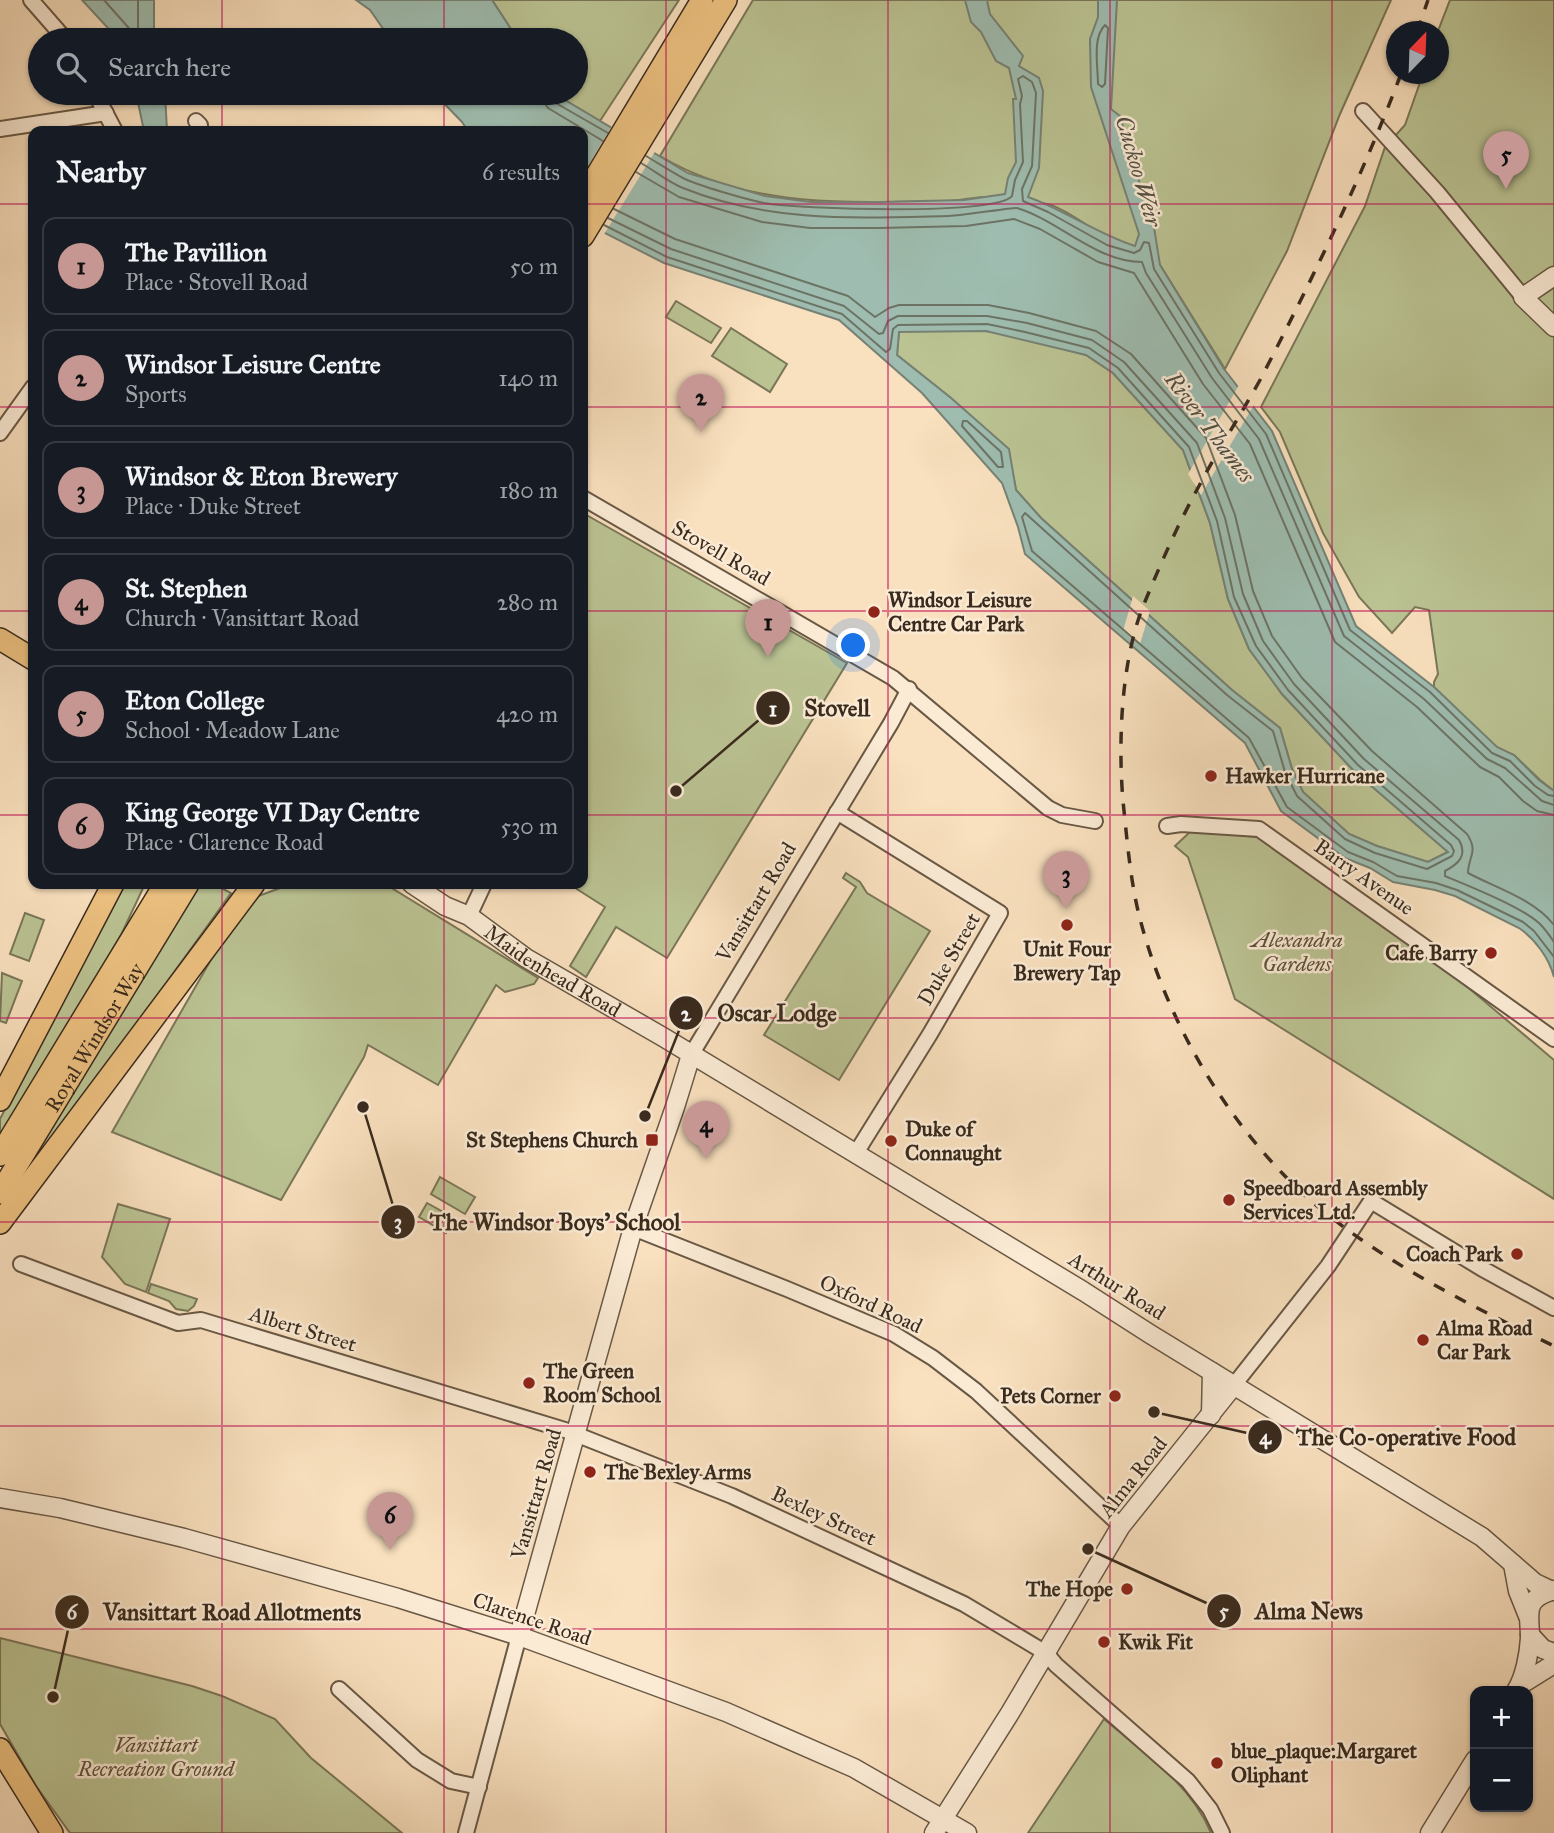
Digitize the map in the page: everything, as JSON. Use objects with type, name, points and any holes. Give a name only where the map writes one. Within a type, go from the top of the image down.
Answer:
[{"type":"main road","points":[[588,227],[677,62],[702,0]]},
{"type":"main road","points":[[588,191],[677,62],[726,0]]},
{"type":"main road","points":[[0,639],[28,656]]},
{"type":"main road","points":[[0,1100],[110,889]]},
{"type":"main road","name":"Royal Windsor Way","points":[[0,1193],[154,921],[164,889]]},
{"type":"main road","name":"Royal Windsor Way","points":[[0,1155],[154,921],[183,889]]},
{"type":"main road","points":[[0,1223],[250,889]]},
{"type":"main road","points":[[0,1749],[52,1833]]},
{"type":"main road","points":[[0,1778],[37,1833]]},
{"type":"street","points":[[31,0],[56,28]]},
{"type":"street","points":[[102,105],[112,126]]},
{"type":"street","points":[[1363,111],[1437,192],[1523,297],[1554,327]]},
{"type":"street","points":[[0,129],[106,113]]},
{"type":"street","points":[[1523,297],[1554,276]]},
{"type":"street","points":[[0,433],[28,394]]},
{"type":"street","name":"Stovell Road","points":[[588,501],[828,639],[909,690]]},
{"type":"street","points":[[909,690],[1048,808],[1062,815],[1095,821]]},
{"type":"street","name":"Vansittart Road","points":[[466,1833],[633,1228],[691,1055],[909,690]]},
{"type":"street","name":"Duke Street","points":[[837,812],[1000,913],[930,1034],[856,1153]]},
{"type":"street","name":"Barry Avenue","points":[[1167,826],[1181,824],[1259,829],[1554,1039]]},
{"type":"street","name":"Maidenhead Road","points":[[418,889],[445,906],[469,916],[526,958],[691,1055]]},
{"type":"street","points":[[469,916],[482,889]]},
{"type":"street","name":"Arthur Road","points":[[691,1055],[856,1153],[1482,1537],[1535,1583],[1553,1590]]},
{"type":"street","name":"Alma Road","points":[[939,1825],[1121,1526],[1328,1266],[1371,1201],[1481,1268],[1554,1308]]},
{"type":"street","name":"Oxford Road","points":[[633,1228],[894,1334],[933,1358],[976,1391],[1121,1526]]},
{"type":"street","name":"Albert Street","points":[[21,1264],[178,1324],[201,1320],[577,1434]]},
{"type":"street","points":[[1212,1372],[1214,1411],[1257,1400]]},
{"type":"street","name":"Bexley Street","points":[[577,1434],[732,1496],[964,1604],[1046,1653],[1056,1665],[1188,1781],[1210,1810],[1222,1833]]},
{"type":"street","name":"Clarence Road","points":[[0,1486],[60,1508]]},
{"type":"street","name":"Clarence Road","points":[[0,1498],[60,1508],[184,1538],[519,1636],[726,1712],[854,1768],[939,1825],[967,1833]]},
{"type":"street","points":[[1513,1564],[1518,1591],[1528,1616],[1530,1635],[1518,1686]]},
{"type":"street","points":[[1528,1616],[1536,1600],[1553,1590]]},
{"type":"street","points":[[1530,1635],[1543,1649],[1554,1653]]},
{"type":"street","points":[[1521,1686],[1554,1664]]},
{"type":"street","points":[[339,1689],[417,1759],[451,1781],[479,1787]]},
{"type":"street","points":[[1430,1833],[1470,1768]]},
{"type":"green space","points":[[492,0],[679,0],[600,121],[573,105],[588,105],[588,28],[510,28]]},
{"type":"green space","points":[[753,0],[1391,0],[1340,114],[1287,251],[1225,369],[1155,257],[1106,237],[1051,205],[993,197],[912,202],[801,199],[730,186],[694,173],[660,156]]},
{"type":"green space","points":[[1450,0],[1554,0],[1554,791],[1514,755],[1497,748],[1434,687],[1438,674],[1429,610],[1415,607],[1392,633],[1359,597],[1323,533],[1280,432],[1261,407],[1365,206],[1385,147],[1405,125],[1419,84],[1449,84],[1449,21],[1442,21]]},
{"type":"green space","points":[[676,301],[721,328],[711,343],[666,317]]},
{"type":"green space","points":[[731,328],[787,364],[770,392],[712,356]]},
{"type":"green space","points":[[899,331],[986,331],[1024,338],[1086,355],[1113,373],[1183,450],[1210,523],[1228,599],[1249,649],[1282,694],[1354,771],[1448,852],[1428,862],[1377,846],[1349,834],[1303,792],[1292,769],[1280,728],[1232,690],[1041,518],[1016,490],[1008,449],[897,355]]},
{"type":"green space","points":[[588,516],[847,663],[667,958],[616,927],[586,977],[570,966],[605,907],[577,889],[588,889]]},
{"type":"green space","name":"Alexandra Gardens","points":[[1192,830],[1257,837],[1432,957],[1554,1060],[1554,1199],[1235,999],[1188,857],[1175,846]]},
{"type":"green space","points":[[846,873],[860,882],[867,893],[930,931],[839,1080],[764,1035],[856,887],[843,878]]},
{"type":"green space","points":[[118,889],[143,889],[121,935],[0,1136],[0,1119]]},
{"type":"green space","points":[[192,889],[223,889],[231,893],[129,1035],[0,1208]]},
{"type":"green space","points":[[277,889],[393,889],[538,978],[534,984],[505,992],[496,985],[438,1085],[368,1045],[364,1057],[281,1200],[112,1132],[212,958],[253,898]]},
{"type":"green space","points":[[25,913],[44,920],[29,961],[10,954]]},
{"type":"green space","points":[[2,973],[22,981],[6,1023],[0,1021]]},
{"type":"green space","points":[[440,1177],[475,1197],[465,1214],[431,1194]]},
{"type":"green space","points":[[427,1203],[454,1218],[446,1233],[419,1217]]},
{"type":"green space","points":[[118,1204],[170,1219],[146,1292],[125,1284],[102,1257]]},
{"type":"green space","points":[[151,1284],[197,1299],[188,1311],[176,1309],[169,1301],[148,1293]]},
{"type":"green space","name":"Vansittart Recreation Ground","points":[[0,1638],[192,1686],[275,1719],[311,1758],[402,1833],[70,1833],[36,1786],[0,1724]]},
{"type":"green space","points":[[1104,1719],[1179,1784],[1202,1815],[1211,1833],[1028,1833]]},
{"type":"water","points":[[82,0],[154,0],[154,28],[108,28]]},
{"type":"water","points":[[356,0],[492,0],[510,28],[383,28],[370,10]]},
{"type":"water","name":"River Thames","points":[[965,0],[987,0],[990,14],[1023,56],[1019,66],[1039,78],[1043,91],[1039,168],[1028,197],[1135,246],[1139,234],[1091,87],[1090,39],[1098,17],[1098,0],[1117,0],[1111,109],[1120,116],[1144,198],[1150,202],[1160,265],[1224,369],[1272,431],[1356,626],[1434,687],[1497,747],[1514,755],[1554,791],[1554,977],[1541,950],[1519,928],[1455,896],[1393,882],[1370,868],[1345,858],[1281,811],[1245,743],[1025,554],[1002,483],[922,393],[839,320],[664,263],[588,225],[588,126],[465,126],[446,105],[573,105],[688,173],[765,196],[811,202],[964,200],[1005,194],[1008,178],[1016,162],[1013,99],[1016,99],[1009,68],[996,61],[981,32],[971,22]],"holes":[[[986,331],[1086,355],[1113,373],[1183,450],[1210,523],[1228,599],[1249,649],[1282,694],[1354,771],[1448,852],[1428,862],[1377,846],[1349,834],[1303,792],[1292,769],[1280,728],[1232,690],[1041,518],[1016,490],[1009,449],[897,355],[899,332]]]},
{"type":"water","points":[[139,105],[166,105],[167,126],[143,126]]},
{"type":"pier","points":[[613,124],[656,150],[603,236],[588,228],[588,166]]},
{"type":"pier","points":[[1240,383],[1255,403],[1201,495],[1188,474]]},
{"type":"pier","points":[[1133,596],[1150,611],[1140,644],[1123,631]]},
{"type":"railway","points":[[1421,21],[1428,0]]},
{"type":"railway","points":[[1397,84],[1353,191],[1317,267],[1260,380],[1184,515],[1156,574],[1136,626],[1126,675],[1121,728],[1123,801],[1129,858],[1139,915],[1149,950],[1177,1020],[1214,1086],[1258,1146],[1312,1201],[1376,1250],[1446,1292],[1554,1346]]},
{"type":"place","name":"Eton College","points":[[1506,189]]},
{"type":"place","name":"Windsor Leisure Centre","points":[[701,432]]},
{"type":"place","name":"Windsor Leisure Centre Car Park","points":[[874,612]]},
{"type":"place","name":"The Pavillion","points":[[768,657]]},
{"type":"place","name":"Hawker Hurricane","points":[[1211,776]]},
{"type":"place","name":"Stovell","points":[[676,791]]},
{"type":"place","name":"Windsor & Eton Brewery","points":[[1066,909]]},
{"type":"place","name":"Unit Four Brewery Tap","points":[[1067,925]]},
{"type":"place","name":"Cafe Barry","points":[[1491,953]]},
{"type":"place","name":"The Windsor Boys' School","points":[[363,1107]]},
{"type":"place","name":"Oscar Lodge","points":[[645,1116]]},
{"type":"place","name":"St Stephens Church","points":[[652,1140]]},
{"type":"place","name":"Duke of Connaught","points":[[891,1141]]},
{"type":"place","name":"St. Stephen","points":[[706,1159]]},
{"type":"place","name":"Speedboard Assembly Services Ltd.","points":[[1229,1200]]},
{"type":"place","name":"Coach Park","points":[[1517,1254]]},
{"type":"place","name":"Alma Road Car Park","points":[[1423,1340]]},
{"type":"place","name":"The Green Room School","points":[[529,1383]]},
{"type":"place","name":"Pets Corner","points":[[1115,1396]]},
{"type":"place","name":"The Co-operative Food","points":[[1154,1412]]},
{"type":"place","name":"The Bexley Arms","points":[[590,1472]]},
{"type":"place","name":"Alma News","points":[[1088,1549]]},
{"type":"place","name":"King George VI Day Centre","points":[[390,1550]]},
{"type":"place","name":"The Hope","points":[[1127,1589]]},
{"type":"place","name":"Kwik Fit","points":[[1104,1642]]},
{"type":"place","name":"Vansittart Road Allotments","points":[[53,1697]]},
{"type":"place","name":"blue_plaque:Margaret Oliphant","points":[[1217,1763]]},
{"type":"water label","name":"Cuckoo Weir","points":[[1139,171]]}]
